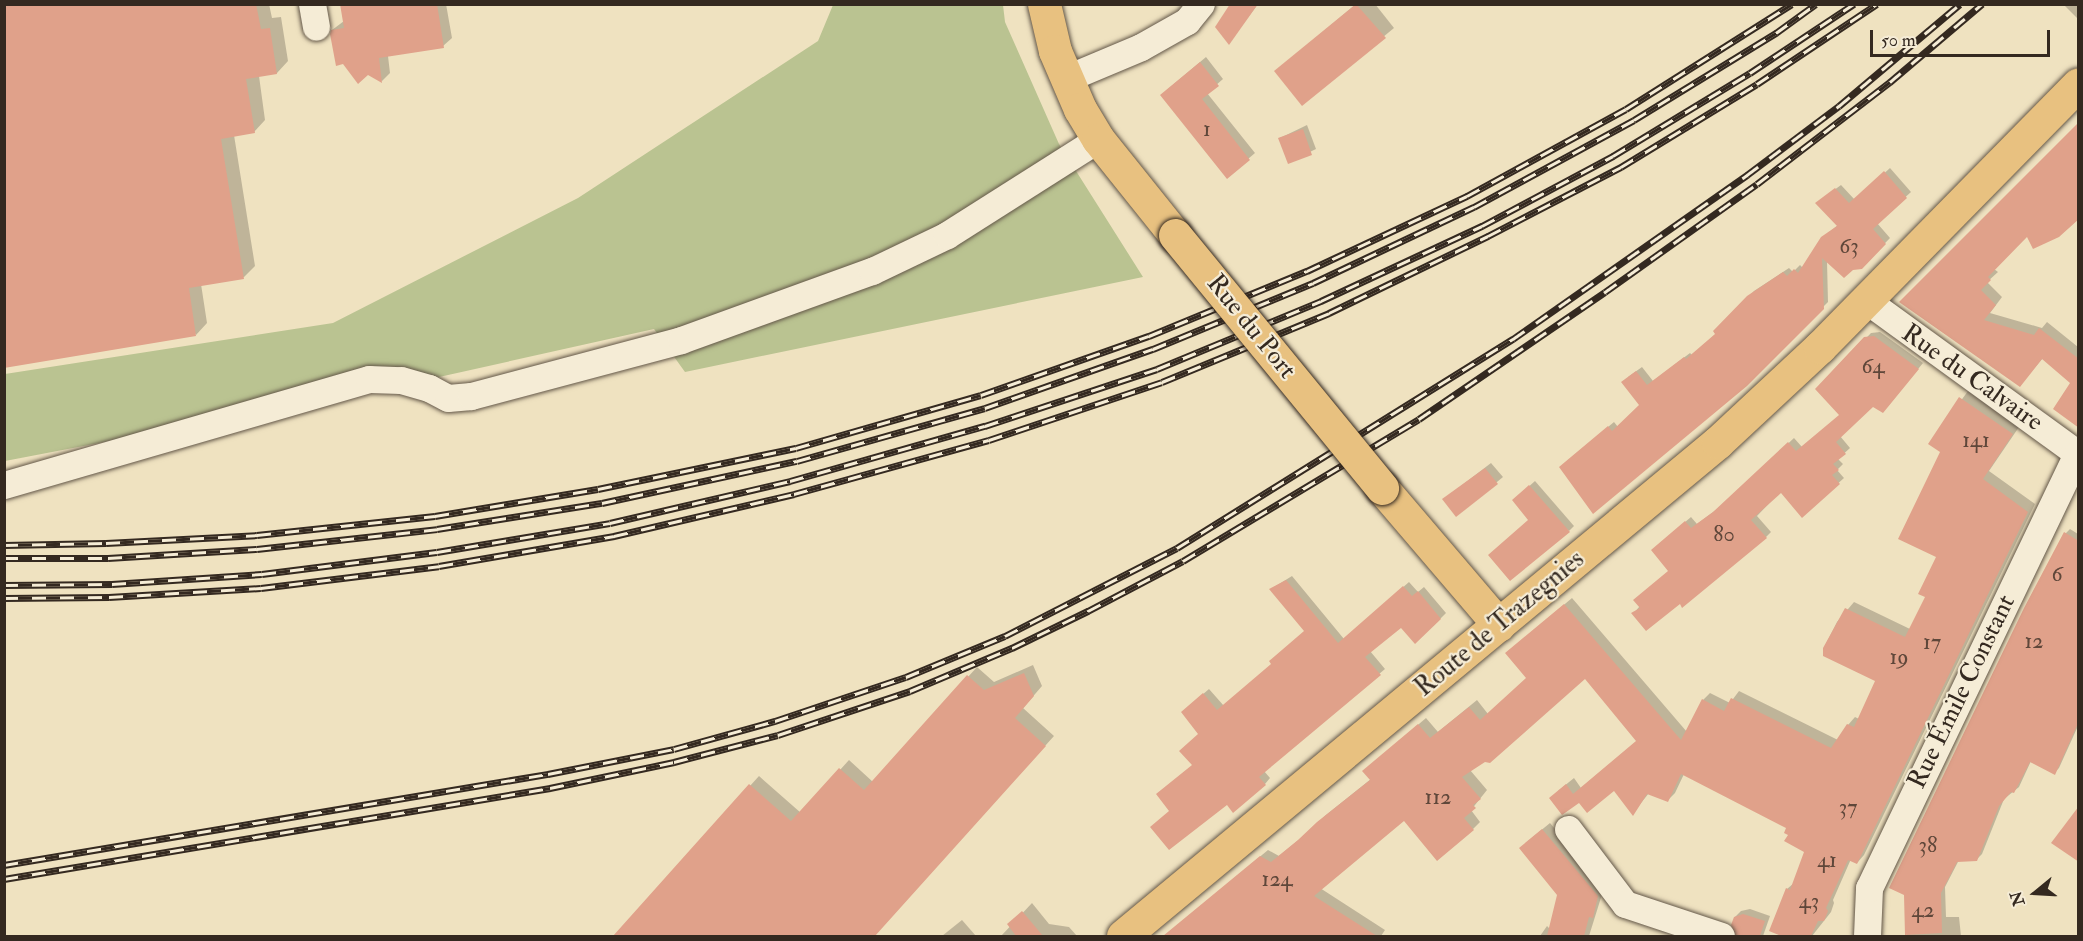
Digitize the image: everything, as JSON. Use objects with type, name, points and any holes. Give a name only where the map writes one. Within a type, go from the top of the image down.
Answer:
[{"type":"main road","name":"Rue du Port","points":[[1044,4],[1055,51],[1065,79],[1098,139],[1382,488],[1499,625]]},
{"type":"main road","name":"Route de Trazegnies","points":[[1123,936],[1706,452],[1791,375],[2079,84]]},
{"type":"street","points":[[1065,79],[1141,47],[1187,21],[1201,4]]},
{"type":"street","points":[[4,486],[369,379],[401,381],[429,388],[448,398],[471,396],[681,340],[872,271],[947,235],[1098,139]]},
{"type":"street","name":"Rue du Calvaire","points":[[1866,300],[2078,453]]},
{"type":"street","name":"Rue Émile Constant","points":[[1868,936],[1869,888],[2078,453]]},
{"type":"street","points":[[1568,829],[1625,904],[1721,936]]},
{"type":"green space","points":[[833,5],[1003,5],[1005,22],[1059,144],[1143,277],[685,372],[654,329],[403,385],[5,461],[5,374],[333,323],[578,198],[818,41]]},
{"type":"building","points":[[4,4],[256,4],[261,29],[270,28],[277,74],[246,79],[255,133],[221,139],[244,279],[189,288],[196,336],[4,368]]},
{"type":"building","points":[[340,4],[437,4],[444,48],[379,58],[382,83],[368,75],[358,84],[343,64],[336,66],[330,34],[331,30],[344,28]]},
{"type":"building","points":[[1230,4],[1258,4],[1229,45],[1215,27]]},
{"type":"building","points":[[1356,4],[1386,38],[1302,106],[1274,71]]},
{"type":"building","points":[[1200,62],[1219,86],[1202,99],[1250,160],[1227,179],[1160,95]]},
{"type":"building","points":[[2079,122],[2079,219],[2059,237],[2033,249],[2027,237],[1988,277],[1991,280],[1981,290],[1996,305],[1984,320],[2034,335],[2039,328],[2079,359],[2079,428],[2053,409],[2070,383],[2042,359],[2020,387],[1899,302]]},
{"type":"building","points":[[1303,129],[1312,155],[1288,164],[1278,138]]},
{"type":"building","points":[[1884,171],[1907,198],[1873,229],[1886,244],[1862,269],[1853,270],[1844,278],[1822,258],[1824,309],[1747,386],[1593,514],[1559,467],[1608,426],[1612,431],[1639,405],[1621,382],[1636,371],[1647,385],[1684,357],[1686,359],[1715,334],[1713,331],[1747,296],[1783,272],[1787,276],[1794,269],[1798,273],[1821,237],[1837,226],[1815,203],[1835,188],[1849,203]]},
{"type":"building","points":[[1874,336],[1919,369],[1883,413],[1873,407],[1836,442],[1846,454],[1833,464],[1839,470],[1832,475],[1840,484],[1802,518],[1781,493],[1751,520],[1767,538],[1682,608],[1680,604],[1646,631],[1631,613],[1640,608],[1633,600],[1668,571],[1651,550],[1685,521],[1691,528],[1713,512],[1788,442],[1796,451],[1839,415],[1815,389],[1864,337]]},
{"type":"building","points":[[1959,397],[2013,434],[1983,479],[2028,512],[1857,864],[1848,860],[1826,908],[1828,911],[1824,921],[1818,921],[1811,936],[1781,936],[1769,931],[1786,888],[1790,890],[1804,852],[1784,841],[1788,835],[1784,833],[1786,828],[1681,774],[1668,802],[1647,794],[1633,816],[1614,791],[1587,813],[1579,803],[1562,815],[1549,798],[1566,784],[1573,794],[1636,741],[1585,679],[1490,763],[1485,762],[1462,777],[1481,799],[1473,805],[1476,808],[1464,818],[1474,830],[1437,861],[1404,821],[1314,896],[1377,936],[1163,936],[1260,856],[1271,862],[1298,840],[1370,780],[1362,771],[1418,724],[1430,738],[1469,707],[1480,720],[1526,678],[1505,653],[1564,604],[1681,740],[1702,699],[1724,711],[1731,698],[1831,748],[1847,724],[1854,727],[1875,681],[1823,656],[1823,648],[1845,608],[1905,637],[1925,597],[1918,594],[1936,557],[1898,539],[1940,452],[1928,444]]},
{"type":"building","points":[[1485,468],[1498,484],[1456,517],[1442,499]]},
{"type":"building","points":[[1529,485],[1570,532],[1510,581],[1488,555],[1528,520],[1512,500]]},
{"type":"building","points":[[2064,532],[2079,541],[2079,721],[2055,775],[2030,762],[2014,793],[2011,792],[1999,806],[1977,861],[1957,862],[1941,893],[1942,933],[1905,935],[1904,895],[1889,888],[2024,608]]},
{"type":"building","points":[[1286,580],[1338,643],[1403,586],[1412,596],[1418,591],[1441,619],[1415,644],[1401,628],[1365,657],[1381,675],[1259,777],[1266,785],[1233,813],[1227,805],[1169,850],[1150,827],[1169,811],[1156,794],[1192,765],[1179,751],[1198,734],[1181,712],[1203,693],[1217,710],[1271,664],[1269,661],[1304,631],[1269,589]]},
{"type":"building","points":[[1024,673],[1034,696],[1015,718],[1046,746],[875,936],[613,936],[749,784],[791,821],[839,768],[864,790],[967,675],[984,690]]},
{"type":"building","points":[[2079,806],[2079,862],[2051,843]]},
{"type":"building","points":[[1542,829],[1598,896],[1593,918],[1589,917],[1584,936],[1547,936],[1557,895],[1519,848]]},
{"type":"building","points":[[1022,911],[1043,936],[1016,936],[1007,924]]},
{"type":"building","points":[[1743,914],[1765,921],[1760,936],[1736,936],[1731,925],[1734,917]]},
{"type":"railway","points":[[4,545],[106,543],[257,535],[435,516],[598,489],[796,448],[981,395],[1149,336],[1307,271],[1467,196],[1626,109],[1792,4]]},
{"type":"railway","points":[[4,558],[108,558],[257,549],[437,529],[602,503],[797,461],[985,408],[1153,349],[1313,283],[1474,207],[1634,120],[1776,33],[1816,4]]},
{"type":"railway","points":[[4,585],[112,584],[262,574],[437,552],[610,523],[790,481],[985,426],[1157,369],[1321,301],[1482,226],[1613,156],[1750,73],[1854,4]]},
{"type":"railway","points":[[4,598],[109,597],[261,588],[439,566],[614,536],[794,494],[989,440],[1162,382],[1329,313],[1488,236],[1621,167],[1757,84],[1877,4]]},
{"type":"railway","points":[[4,865],[548,774],[674,749],[775,721],[906,677],[1005,636],[1177,548],[1513,339],[1747,175],[1839,106],[1960,4]]},
{"type":"railway","points":[[4,879],[550,788],[674,762],[778,735],[910,691],[1012,648],[1183,561],[1419,419],[1605,292],[1757,184],[1890,82],[1982,4]]}]
